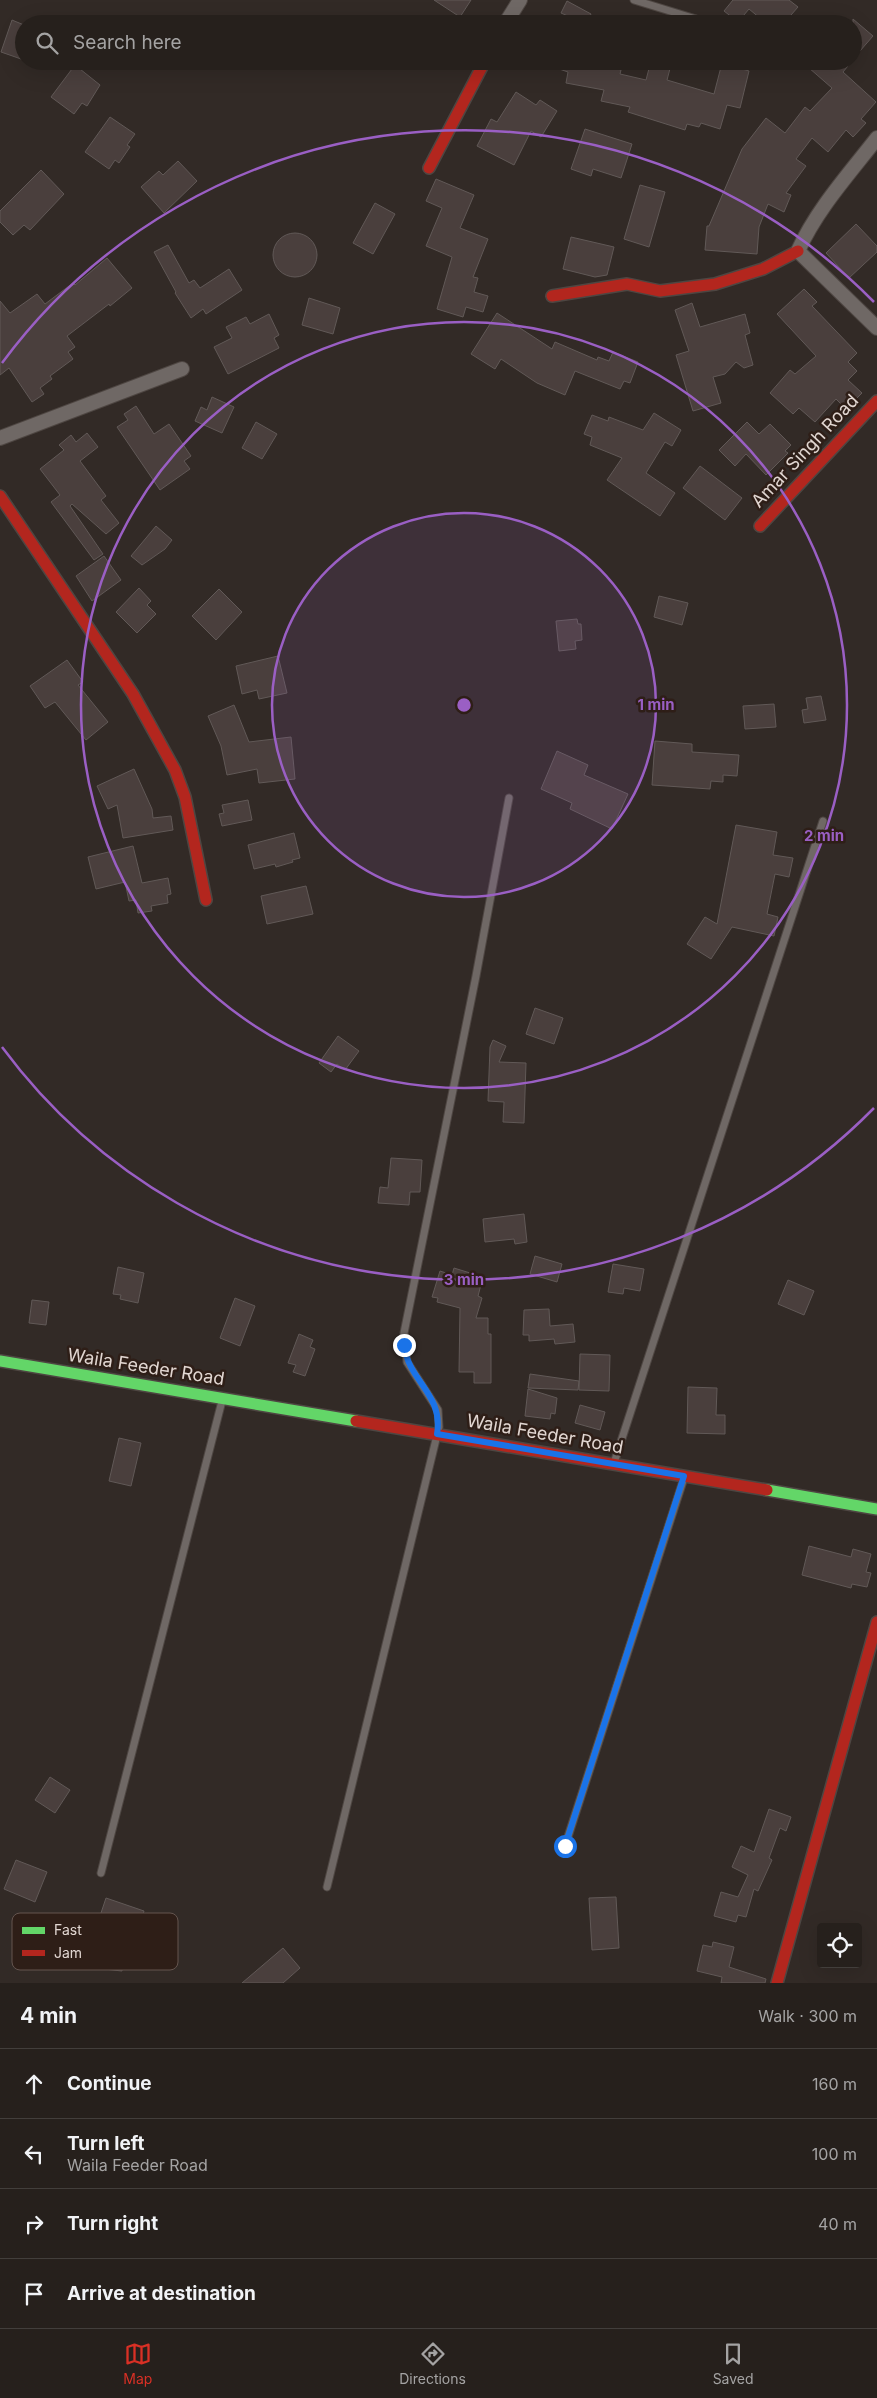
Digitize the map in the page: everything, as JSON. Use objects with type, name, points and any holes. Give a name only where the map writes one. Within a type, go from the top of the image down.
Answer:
[{"type":"street","points":[[511,15],[520,0]]},
{"type":"street","points":[[428,168],[480,70]]},
{"type":"street","points":[[552,296],[627,284],[660,292],[715,284],[763,269],[798,251],[806,232],[877,138]]},
{"type":"street","points":[[798,251],[877,328]]},
{"type":"street","points":[[0,438],[182,369]]},
{"type":"street","name":"Amar Singh Road","points":[[760,526],[877,400]]},
{"type":"street","points":[[0,496],[133,694],[174,770],[185,798],[206,900]]},
{"type":"street","name":"Waila Feeder Road","points":[[0,1361],[223,1397],[877,1509]]},
{"type":"street","points":[[777,1983],[877,1622]]},
{"type":"lane","points":[[634,0],[683,15]]},
{"type":"lane","points":[[327,1887],[437,1434],[438,1410],[407,1362],[404,1333],[474,986],[509,798]]},
{"type":"lane","points":[[614,1464],[823,821]]},
{"type":"lane","points":[[101,1873],[223,1397]]},
{"type":"lane","points":[[565,1846],[684,1476]]},
{"type":"building","points":[[434,0],[471,0],[461,15],[457,15]]},
{"type":"building","points":[[733,0],[789,0],[798,7],[791,15],[756,15],[749,9],[744,15],[729,15],[724,11]]},
{"type":"building","points":[[567,1],[591,14],[566,15],[561,13]]},
{"type":"building","points":[[12,20],[15,21],[15,57],[1,52]]},
{"type":"building","points":[[862,27],[873,36],[862,49]]},
{"type":"building","points":[[71,70],[81,70],[100,85],[87,106],[82,103],[74,114],[51,97]]},
{"type":"building","points":[[562,70],[621,70],[620,74],[646,80],[649,70],[670,70],[667,80],[714,94],[720,70],[749,71],[740,108],[727,105],[720,129],[701,123],[699,127],[687,124],[685,130],[628,112],[630,107],[601,101],[604,90],[566,83],[568,72]]},
{"type":"building","points":[[811,70],[845,70],[843,72],[876,102],[861,119],[866,123],[853,137],[846,130],[828,152],[812,138],[796,159],[806,166],[786,193],[791,195],[784,212],[768,204],[759,227],[757,254],[705,250],[707,226],[709,226],[742,149],[766,118],[785,133],[805,107],[810,111],[832,88]]},
{"type":"building","points":[[516,92],[536,105],[540,100],[557,111],[541,137],[531,131],[514,165],[477,146],[491,119],[497,122]]},
{"type":"building","points":[[110,117],[135,134],[127,145],[130,147],[119,163],[115,160],[109,169],[85,152]]},
{"type":"building","points":[[585,129],[632,144],[621,178],[593,169],[591,176],[571,169]]},
{"type":"building","points":[[178,161],[197,181],[164,213],[141,187],[159,171],[163,175]]},
{"type":"building","points":[[41,170],[64,194],[30,230],[24,225],[13,235],[0,222],[0,211]]},
{"type":"building","points":[[436,179],[474,195],[460,228],[488,239],[473,277],[478,278],[474,292],[488,296],[483,312],[466,307],[463,317],[437,309],[452,257],[426,246],[442,208],[426,201]]},
{"type":"building","points":[[640,185],[665,192],[649,247],[624,239]]},
{"type":"building","points":[[375,203],[395,214],[373,254],[353,243]]},
{"type":"building","points":[[856,224],[877,246],[877,252],[849,278],[826,253]]},
{"type":"building","points":[[299,233],[311,239],[316,246],[316,264],[311,271],[304,276],[291,277],[283,274],[276,267],[273,251],[276,243],[283,236]]},
{"type":"building","points":[[571,237],[614,247],[607,275],[595,277],[563,269]]},
{"type":"building","points":[[168,245],[189,283],[194,280],[200,288],[229,269],[242,290],[206,314],[203,309],[191,318],[175,293],[154,252]]},
{"type":"building","points":[[107,258],[132,288],[67,336],[75,347],[68,352],[73,359],[50,376],[52,379],[40,388],[44,394],[32,402],[9,368],[0,375],[0,301],[10,313],[37,294],[45,304],[73,283],[75,285]]},
{"type":"building","points":[[804,289],[817,302],[812,306],[857,353],[848,362],[857,371],[848,380],[862,393],[846,409],[836,399],[815,422],[799,408],[793,414],[770,393],[790,370],[795,374],[816,356],[777,314]]},
{"type":"building","points":[[309,298],[340,308],[333,334],[302,325]]},
{"type":"building","points":[[692,303],[700,327],[745,314],[750,333],[745,335],[753,365],[744,368],[736,362],[725,374],[713,377],[721,403],[693,411],[676,355],[689,351],[675,310]]},
{"type":"building","points":[[497,313],[552,349],[555,342],[597,360],[598,357],[609,361],[613,352],[638,362],[630,383],[624,381],[620,389],[575,371],[565,395],[537,383],[501,359],[495,369],[471,354]]},
{"type":"building","points":[[269,314],[279,335],[274,338],[279,348],[228,374],[214,347],[232,338],[226,327],[246,317],[250,324]]},
{"type":"building","points":[[212,397],[234,407],[222,433],[195,421],[201,407],[207,410]]},
{"type":"building","points":[[136,406],[154,434],[169,424],[191,456],[184,461],[190,469],[160,490],[117,427],[128,420],[124,414]]},
{"type":"building","points":[[654,413],[681,430],[672,446],[665,442],[646,473],[675,493],[660,516],[607,480],[622,458],[590,445],[592,437],[584,434],[592,415],[608,421],[609,417],[643,430]]},
{"type":"building","points":[[256,422],[277,434],[262,459],[242,448]]},
{"type":"building","points":[[747,422],[759,434],[770,424],[791,445],[785,451],[788,453],[766,475],[746,454],[735,466],[719,450]]},
{"type":"building","points":[[87,433],[98,447],[80,461],[106,496],[101,500],[119,523],[106,534],[72,504],[70,506],[103,554],[94,560],[51,502],[60,495],[40,469],[64,450],[59,445],[71,435],[76,442]]},
{"type":"building","points":[[700,466],[742,498],[725,520],[683,488]]},
{"type":"building","points":[[156,526],[172,540],[165,549],[142,565],[131,556]]},
{"type":"building","points":[[104,556],[121,580],[92,601],[76,576]]},
{"type":"building","points":[[139,588],[151,601],[147,605],[156,614],[137,633],[116,612]]},
{"type":"building","points":[[219,589],[242,612],[216,640],[192,616]]},
{"type":"building","points":[[659,596],[688,603],[682,625],[654,617]]},
{"type":"building","points":[[577,619],[578,624],[581,624],[582,640],[575,641],[576,649],[559,651],[556,621]]},
{"type":"building","points":[[278,656],[287,693],[259,699],[257,690],[242,694],[236,666]]},
{"type":"building","points":[[67,660],[83,682],[78,685],[108,722],[86,740],[55,702],[45,708],[30,686]]},
{"type":"building","points":[[821,696],[826,720],[804,723],[802,710],[808,709],[806,698]]},
{"type":"building","points":[[774,704],[776,727],[745,729],[743,706]]},
{"type":"building","points":[[234,705],[249,742],[291,737],[295,779],[259,783],[257,769],[227,775],[221,746],[208,716]]},
{"type":"building","points":[[655,741],[692,744],[692,752],[739,755],[737,776],[723,775],[723,782],[711,781],[710,789],[652,785]]},
{"type":"building","points":[[557,751],[588,765],[584,775],[628,794],[612,829],[570,809],[572,803],[541,789]]},
{"type":"building","points":[[134,769],[152,809],[153,818],[171,816],[173,830],[123,838],[117,805],[108,809],[97,786]]},
{"type":"building","points":[[248,800],[252,820],[222,826],[219,814],[224,813],[222,805]]},
{"type":"building","points":[[736,825],[777,832],[773,855],[793,858],[789,877],[775,874],[767,914],[778,917],[774,936],[732,927],[711,959],[687,944],[705,917],[717,924]]},
{"type":"building","points":[[294,833],[300,858],[276,867],[275,864],[254,869],[248,845]]},
{"type":"building","points":[[133,846],[142,883],[168,878],[171,894],[167,895],[168,903],[151,906],[152,911],[138,913],[136,900],[129,901],[125,882],[96,889],[88,857]]},
{"type":"building","points":[[306,886],[313,914],[267,924],[261,896]]},
{"type":"building","points":[[535,1008],[563,1018],[554,1044],[526,1034]]},
{"type":"building","points":[[338,1036],[359,1051],[345,1070],[337,1064],[331,1072],[319,1063]]},
{"type":"building","points":[[493,1040],[506,1046],[499,1062],[526,1063],[524,1123],[503,1122],[504,1102],[488,1101],[490,1047]]},
{"type":"building","points":[[391,1158],[422,1160],[420,1192],[410,1192],[409,1205],[378,1203],[380,1187],[388,1188]]},
{"type":"building","points":[[524,1214],[527,1242],[515,1244],[514,1239],[485,1242],[483,1219]]},
{"type":"building","points":[[535,1256],[562,1264],[557,1282],[530,1274]]},
{"type":"building","points":[[613,1264],[644,1269],[640,1291],[624,1288],[623,1294],[608,1292]]},
{"type":"building","points":[[118,1267],[144,1273],[138,1303],[120,1299],[121,1295],[113,1294]]},
{"type":"building","points":[[454,1268],[483,1277],[478,1296],[482,1298],[476,1318],[488,1318],[488,1334],[491,1334],[491,1383],[474,1383],[474,1372],[459,1372],[460,1308],[437,1302],[438,1298],[432,1297],[440,1271],[452,1275]]},
{"type":"building","points":[[788,1280],[814,1291],[804,1315],[778,1304]]},
{"type":"building","points":[[235,1298],[255,1306],[240,1346],[220,1338]]},
{"type":"building","points":[[32,1300],[49,1302],[46,1325],[29,1323]]},
{"type":"building","points":[[549,1309],[550,1326],[573,1324],[575,1342],[555,1344],[554,1339],[529,1341],[529,1335],[523,1335],[524,1310]]},
{"type":"building","points":[[299,1334],[313,1340],[310,1347],[315,1349],[305,1376],[293,1372],[296,1365],[288,1363]]},
{"type":"building","points":[[580,1354],[610,1355],[609,1391],[579,1390]]},
{"type":"building","points":[[530,1374],[579,1381],[578,1390],[528,1388]]},
{"type":"building","points":[[688,1387],[717,1388],[716,1415],[725,1415],[725,1434],[687,1433]]},
{"type":"building","points":[[528,1389],[557,1398],[555,1414],[551,1413],[550,1419],[525,1416]]},
{"type":"building","points":[[580,1405],[605,1412],[600,1430],[575,1423]]},
{"type":"building","points":[[119,1438],[141,1443],[131,1486],[109,1481]]},
{"type":"building","points":[[809,1546],[851,1557],[853,1549],[871,1554],[866,1572],[871,1573],[867,1587],[852,1584],[851,1588],[802,1575]]},
{"type":"building","points":[[50,1777],[70,1790],[55,1813],[35,1800]]},
{"type":"building","points":[[769,1809],[791,1817],[786,1831],[780,1828],[769,1858],[772,1860],[758,1891],[754,1889],[746,1917],[738,1915],[736,1922],[714,1916],[721,1892],[738,1897],[748,1875],[732,1867],[741,1846],[754,1852]]},
{"type":"building","points":[[16,1860],[47,1872],[35,1902],[4,1889]]},
{"type":"building","points":[[616,1897],[619,1948],[592,1950],[589,1898]]},
{"type":"building","points":[[106,1898],[144,1911],[143,1913],[101,1913]]},
{"type":"building","points":[[713,1942],[734,1947],[729,1967],[766,1979],[765,1983],[721,1983],[722,1977],[697,1971],[703,1945],[712,1947]]},
{"type":"building","points":[[283,1948],[300,1968],[283,1983],[242,1983]]},
{"type":"traffic: fast","points":[[0,1361],[356,1421]]},
{"type":"traffic: fast","points":[[767,1490],[877,1509]]},
{"type":"traffic: jam","points":[[429,168],[480,70]]},
{"type":"traffic: jam","points":[[552,296],[627,284],[660,291],[715,284],[763,269],[798,251]]},
{"type":"traffic: jam","points":[[760,526],[877,401]]},
{"type":"traffic: jam","points":[[0,496],[133,694],[175,770],[185,797],[206,900]]},
{"type":"traffic: jam","points":[[356,1421],[767,1490]]},
{"type":"traffic: jam","points":[[777,1983],[877,1622]]},
{"type":"route","points":[[404,1345],[407,1362],[438,1410],[437,1434],[684,1476],[565,1846]]}]
